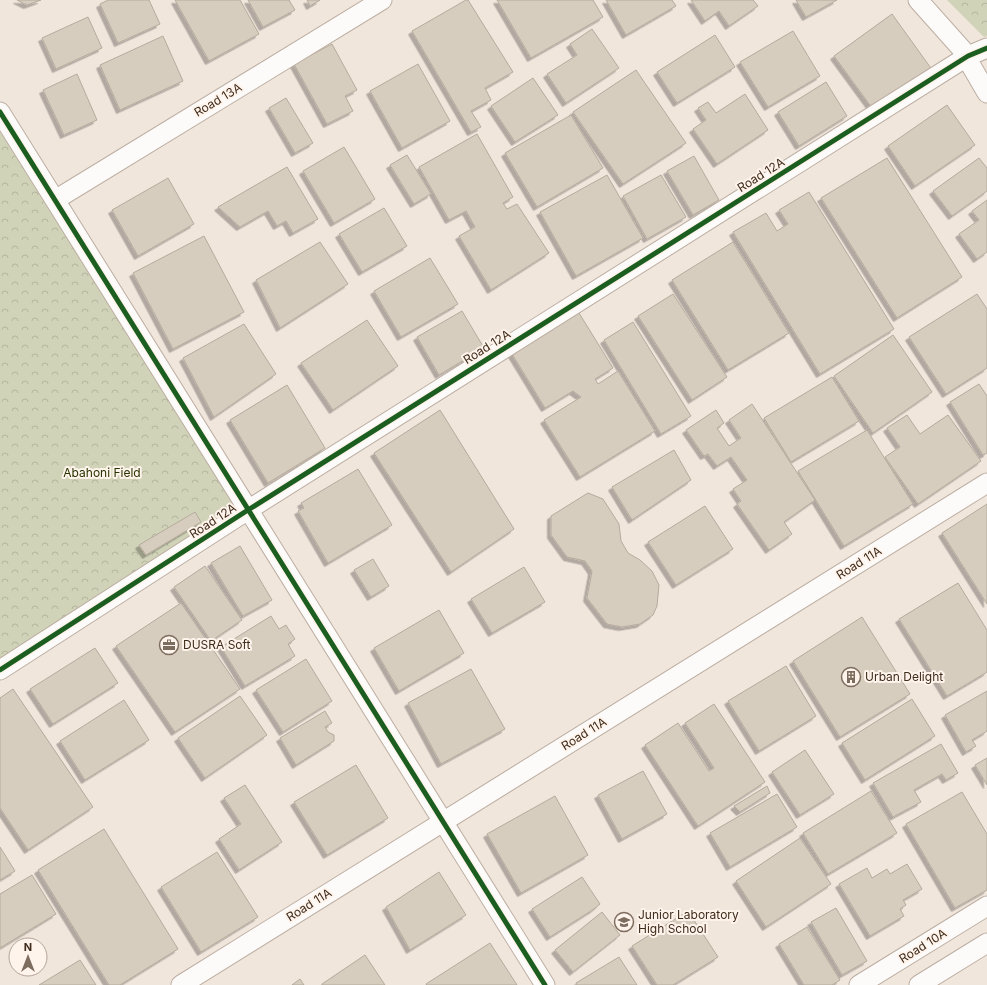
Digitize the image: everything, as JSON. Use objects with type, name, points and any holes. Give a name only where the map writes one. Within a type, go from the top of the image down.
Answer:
[{"type":"street","name":"Road 13A","points":[[55,200],[382,0]]},
{"type":"street","points":[[918,0],[967,57],[987,93]]},
{"type":"street","name":"Road 12A","points":[[0,670],[248,510],[967,57],[987,48]]},
{"type":"street","points":[[0,112],[545,985]]},
{"type":"street","name":"Road 11A","points":[[181,985],[987,483]]},
{"type":"street","name":"Road 10A","points":[[860,985],[987,906]]},
{"type":"street","points":[[919,985],[987,943]]},
{"type":"green space","points":[[947,0],[987,0],[987,36],[984,37]]},
{"type":"green space","name":"Abahoni Field","points":[[0,116],[242,505],[0,660]]},
{"type":"building","points":[[17,0],[41,0],[27,5]]},
{"type":"building","points":[[108,0],[149,0],[160,24],[118,43],[100,4]]},
{"type":"building","points":[[175,0],[240,0],[259,34],[209,61]]},
{"type":"building","points":[[248,0],[289,0],[295,10],[263,27]]},
{"type":"building","points":[[307,0],[320,0],[310,6]]},
{"type":"building","points":[[468,0],[513,72],[485,88],[491,100],[471,111],[481,127],[471,132],[412,31]]},
{"type":"building","points":[[497,0],[593,0],[603,17],[531,58]]},
{"type":"building","points":[[606,0],[672,0],[676,6],[626,35]]},
{"type":"building","points":[[691,0],[753,0],[758,6],[729,26],[719,11],[705,21]]},
{"type":"building","points":[[796,0],[837,0],[806,17]]},
{"type":"building","points":[[892,14],[933,71],[875,112],[834,56]]},
{"type":"building","points":[[88,17],[102,48],[56,69],[42,38]]},
{"type":"building","points":[[592,29],[619,68],[566,103],[547,74],[577,55],[570,44]]},
{"type":"building","points":[[793,31],[820,76],[768,107],[740,62]]},
{"type":"building","points":[[715,35],[735,67],[677,103],[657,72]]},
{"type":"building","points":[[163,36],[183,81],[120,110],[100,65]]},
{"type":"building","points":[[332,44],[357,90],[345,96],[353,111],[327,124],[294,64]]},
{"type":"building","points":[[418,64],[450,121],[402,148],[370,91]]},
{"type":"building","points":[[636,70],[686,143],[623,184],[573,112]]},
{"type":"building","points":[[77,74],[97,120],[64,135],[43,90]]},
{"type":"building","points":[[533,78],[558,115],[515,142],[491,106]]},
{"type":"building","points":[[826,82],[847,116],[799,146],[778,112]]},
{"type":"building","points":[[745,94],[768,130],[717,164],[693,129],[706,120],[698,108],[708,102],[716,113]]},
{"type":"building","points":[[286,98],[313,143],[295,153],[269,108]]},
{"type":"building","points":[[947,105],[975,145],[915,186],[888,146]]},
{"type":"building","points":[[571,115],[603,168],[537,207],[505,153]]},
{"type":"building","points":[[477,134],[513,197],[503,203],[507,209],[517,204],[549,253],[491,290],[459,236],[475,227],[466,211],[449,220],[419,167]]},
{"type":"building","points":[[344,147],[375,199],[334,223],[303,171]]},
{"type":"building","points":[[407,155],[431,194],[414,204],[390,165]]},
{"type":"building","points":[[694,156],[719,200],[693,215],[667,171]]},
{"type":"building","points":[[887,158],[962,277],[897,318],[821,198]]},
{"type":"building","points":[[979,158],[987,168],[987,191],[952,216],[933,191]]},
{"type":"building","points":[[287,167],[318,219],[293,233],[286,221],[277,226],[268,211],[240,227],[218,207]]},
{"type":"building","points":[[607,175],[643,238],[576,276],[540,212]]},
{"type":"building","points":[[661,175],[686,217],[647,239],[623,196]]},
{"type":"building","points":[[168,178],[194,224],[138,256],[112,210]]},
{"type":"building","points":[[809,192],[894,329],[820,374],[733,232],[766,213],[777,231],[788,224],[779,210]]},
{"type":"building","points":[[987,200],[987,252],[977,259],[959,234],[979,220],[972,211]]},
{"type":"building","points":[[384,208],[407,246],[362,272],[339,234]]},
{"type":"building","points":[[204,236],[244,312],[173,349],[133,273]]},
{"type":"building","points":[[320,242],[348,284],[280,328],[256,280]]},
{"type":"building","points":[[733,242],[789,333],[728,370],[672,280]]},
{"type":"building","points":[[430,258],[458,304],[401,337],[374,291]]},
{"type":"building","points":[[673,294],[727,377],[692,400],[638,316]]},
{"type":"building","points":[[977,294],[987,309],[987,368],[946,394],[909,337]]},
{"type":"building","points":[[462,311],[484,348],[439,375],[417,337]]},
{"type":"building","points":[[579,313],[613,368],[595,379],[598,384],[618,371],[655,431],[580,477],[544,420],[581,397],[573,391],[545,408],[512,354]]},
{"type":"building","points":[[367,320],[398,366],[333,410],[301,363]]},
{"type":"building","points":[[633,322],[691,416],[661,434],[604,340]]},
{"type":"building","points":[[244,324],[276,374],[214,417],[183,358]]},
{"type":"building","points":[[893,335],[932,392],[873,433],[834,376]]},
{"type":"building","points":[[832,377],[859,421],[791,462],[764,418]]},
{"type":"building","points":[[979,384],[987,396],[987,453],[983,455],[950,402]]},
{"type":"building","points":[[287,385],[325,448],[268,483],[230,420]]},
{"type":"building","points":[[752,404],[815,500],[784,522],[792,534],[769,550],[737,504],[741,501],[733,489],[747,480],[731,457],[717,466],[708,454],[704,456],[686,430],[716,410],[724,423],[717,428],[729,446],[741,438],[729,420]]},
{"type":"building","points":[[440,410],[514,529],[451,572],[374,453]]},
{"type":"building","points":[[907,415],[920,434],[948,415],[981,461],[918,504],[885,457],[900,447],[887,428]]},
{"type":"building","points":[[867,430],[913,504],[844,546],[798,471]]},
{"type":"building","points":[[674,450],[691,480],[632,520],[612,487]]},
{"type":"building","points":[[358,469],[392,525],[328,563],[298,511],[304,508],[301,503]]},
{"type":"building","points":[[588,493],[603,499],[619,524],[621,541],[628,553],[640,560],[652,571],[659,585],[657,606],[653,615],[640,624],[622,627],[607,624],[587,598],[592,571],[585,561],[567,557],[551,535],[551,516]]},
{"type":"building","points":[[987,504],[987,604],[942,533]]},
{"type":"building","points":[[705,506],[733,549],[676,585],[648,542]]},
{"type":"building","points":[[195,512],[201,522],[146,555],[139,545]]},
{"type":"building","points":[[240,546],[272,600],[243,616],[211,563]]},
{"type":"building","points":[[373,559],[389,586],[371,597],[354,570]]},
{"type":"building","points":[[205,566],[242,620],[211,641],[174,587]]},
{"type":"building","points":[[524,567],[545,602],[492,633],[471,599]]},
{"type":"building","points":[[958,583],[987,630],[987,672],[947,696],[899,619]]},
{"type":"building","points":[[181,603],[240,689],[175,732],[116,646]]},
{"type":"building","points":[[439,610],[464,653],[399,691],[374,648]]},
{"type":"building","points":[[271,616],[279,629],[286,625],[295,639],[288,644],[295,656],[245,686],[221,647]]},
{"type":"building","name":"Urban Delight","points":[[862,617],[910,694],[840,737],[793,661]]},
{"type":"building","points":[[95,648],[118,683],[53,724],[30,689]]},
{"type":"building","points":[[306,659],[332,701],[283,732],[256,690]]},
{"type":"building","points":[[786,666],[816,716],[759,751],[728,701]]},
{"type":"building","points":[[471,669],[505,729],[441,764],[408,703]]},
{"type":"building","points":[[13,689],[93,807],[28,850],[0,808],[0,698]]},
{"type":"building","points":[[987,691],[987,731],[972,740],[976,746],[966,752],[945,715]]},
{"type":"building","points":[[240,696],[267,735],[205,778],[178,738]]},
{"type":"building","name":"Urban Delight","points":[[912,699],[935,736],[865,780],[842,743]]},
{"type":"building","points":[[124,700],[149,740],[85,780],[60,741]]},
{"type":"building","points":[[714,704],[765,782],[698,826],[645,745],[678,723],[709,771],[714,768],[685,723]]},
{"type":"building","points":[[325,711],[332,723],[325,727],[328,732],[334,735],[334,741],[296,765],[280,738]]},
{"type":"building","points":[[941,744],[958,773],[946,780],[942,774],[914,790],[921,802],[893,817],[873,783]]},
{"type":"building","points":[[805,750],[834,794],[800,815],[772,772]]},
{"type":"building","points":[[987,758],[987,785],[975,765]]},
{"type":"building","points":[[356,765],[388,818],[327,855],[294,802]]},
{"type":"building","points":[[643,771],[667,814],[622,839],[598,795]]},
{"type":"building","points":[[245,785],[282,842],[239,870],[219,839],[241,824],[224,798]]},
{"type":"building","points":[[767,786],[770,793],[740,812],[734,806]]},
{"type":"building","points":[[871,791],[897,833],[828,874],[803,833]]},
{"type":"building","points":[[962,792],[987,834],[987,890],[955,908],[906,824]]},
{"type":"building","points":[[777,794],[797,827],[730,867],[710,833]]},
{"type":"building","points":[[555,796],[588,855],[521,893],[487,834]]},
{"type":"building","points":[[104,829],[178,949],[120,985],[109,985],[38,870]]},
{"type":"building","points":[[800,838],[831,884],[766,927],[736,881]]},
{"type":"building","points":[[0,847],[15,871],[0,880]]},
{"type":"building","points":[[217,852],[258,917],[201,952],[161,887]]},
{"type":"building","points":[[907,864],[922,889],[903,900],[906,905],[900,909],[904,916],[870,936],[839,884],[867,868],[872,878],[887,869],[890,874]]},
{"type":"building","points":[[439,872],[466,915],[410,950],[386,907]]},
{"type":"building","points":[[32,875],[56,914],[18,937],[8,937],[8,943],[0,948],[0,894]]},
{"type":"building","points":[[582,877],[600,904],[550,937],[532,909]]},
{"type":"building","points":[[836,908],[867,961],[842,975],[811,922]]},
{"type":"building","points":[[688,911],[718,957],[673,985],[657,985],[632,946]]},
{"type":"building","points":[[602,912],[620,935],[573,972],[555,950]]},
{"type":"building","points":[[807,927],[840,980],[832,985],[804,985],[779,944]]},
{"type":"building","points":[[490,943],[517,985],[426,984]]},
{"type":"building","points":[[365,955],[385,985],[322,985],[322,984]]},
{"type":"building","points":[[619,957],[637,985],[577,985],[576,983]]},
{"type":"building","points":[[80,960],[96,985],[39,985]]},
{"type":"building","points":[[300,979],[304,985],[292,985]]},
{"type":"cycle path","points":[[0,670],[248,510],[968,56],[987,48]]},
{"type":"cycle path","points":[[0,112],[545,985]]},
{"type":"place","name":"DUSRA Soft","points":[[169,645]]},
{"type":"place","name":"Urban Delight","points":[[851,677]]},
{"type":"place","name":"Junior Laboratory High School","points":[[624,922]]}]
